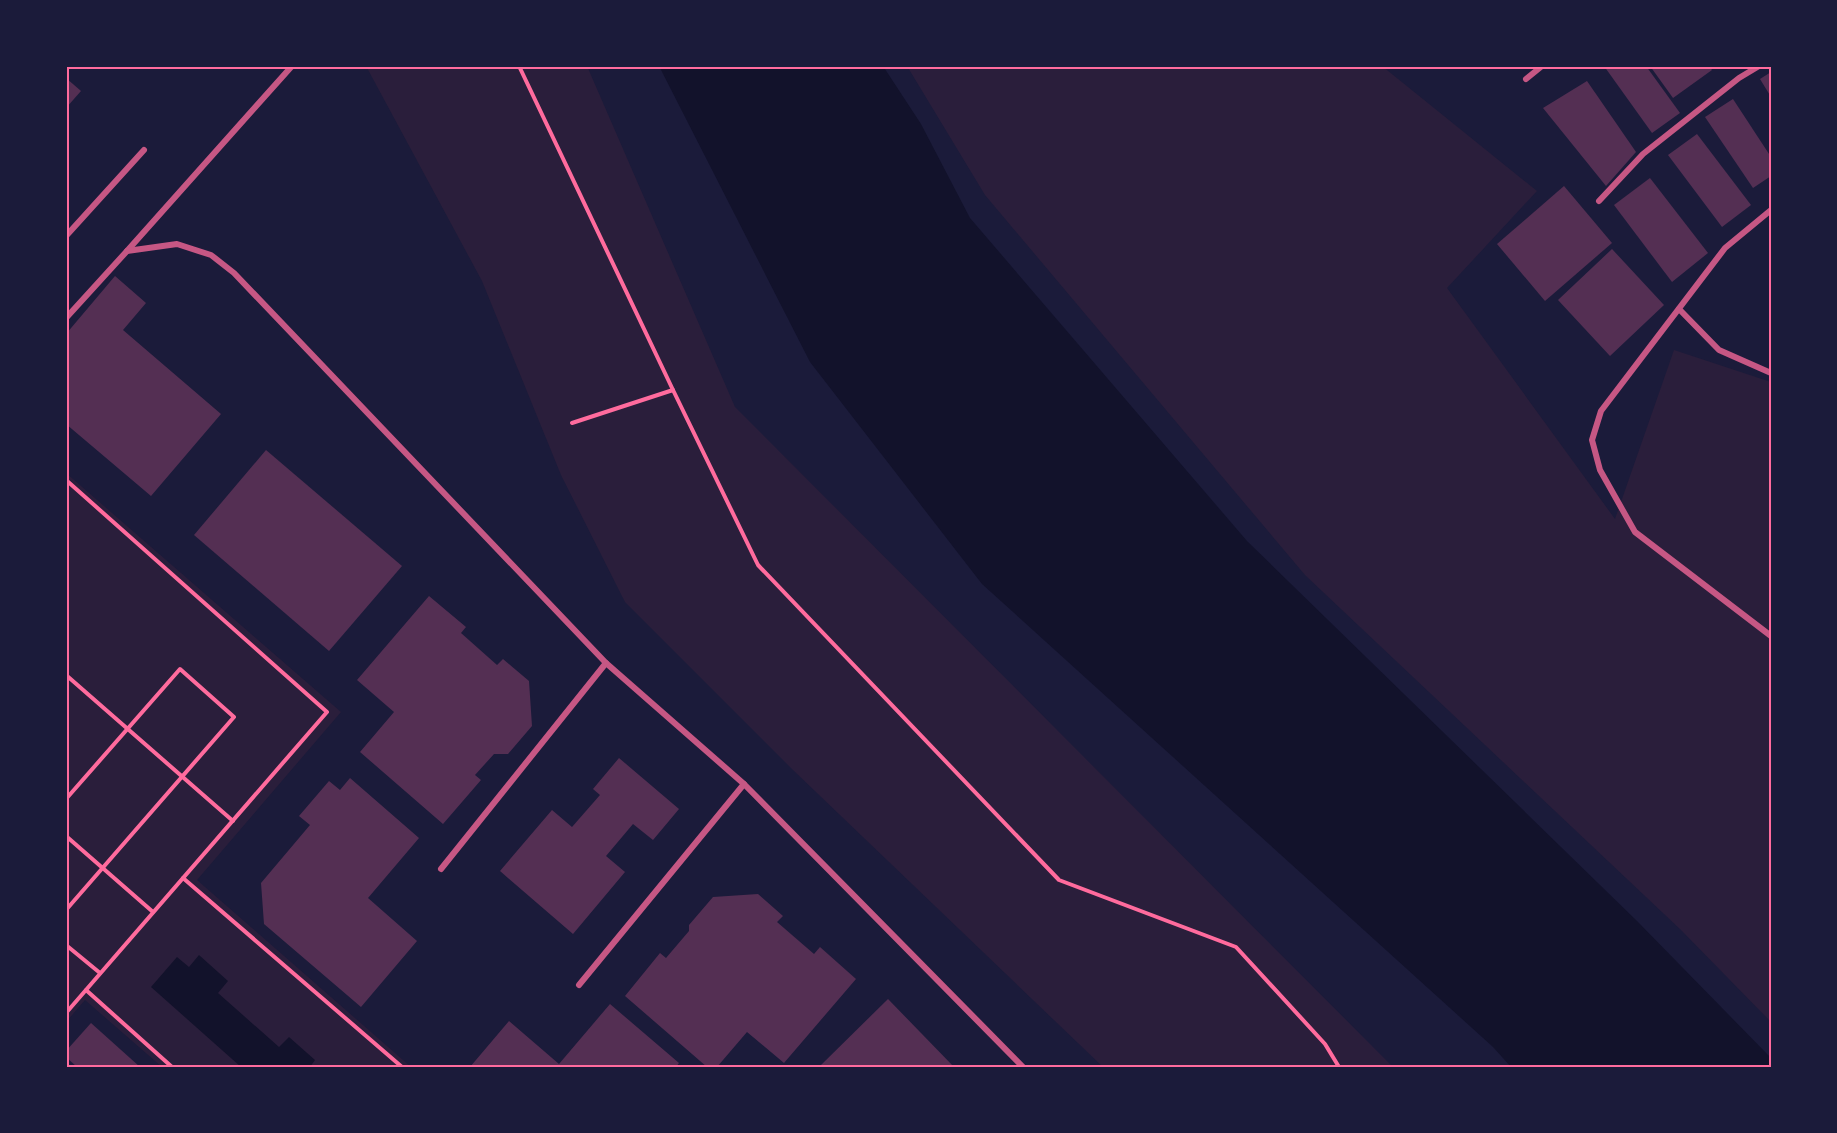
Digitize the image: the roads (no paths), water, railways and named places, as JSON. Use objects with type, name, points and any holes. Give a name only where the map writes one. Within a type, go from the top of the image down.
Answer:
[{"type":"street","points":[[66,318],[292,66]]},
{"type":"street","points":[[1526,79],[1542,66]]},
{"type":"street","points":[[1599,201],[1642,154],[1739,78],[1759,66]]},
{"type":"street","points":[[66,236],[144,150]]},
{"type":"street","points":[[1771,210],[1725,248],[1601,411],[1592,440],[1600,470],[1635,532],[1771,636]]},
{"type":"street","points":[[127,251],[177,244],[211,255],[234,273],[606,663],[744,784],[1023,1067]]},
{"type":"street","points":[[1679,309],[1719,350],[1771,373]]},
{"type":"street","points":[[441,868],[606,663]]},
{"type":"street","points":[[579,985],[744,784]]}]
